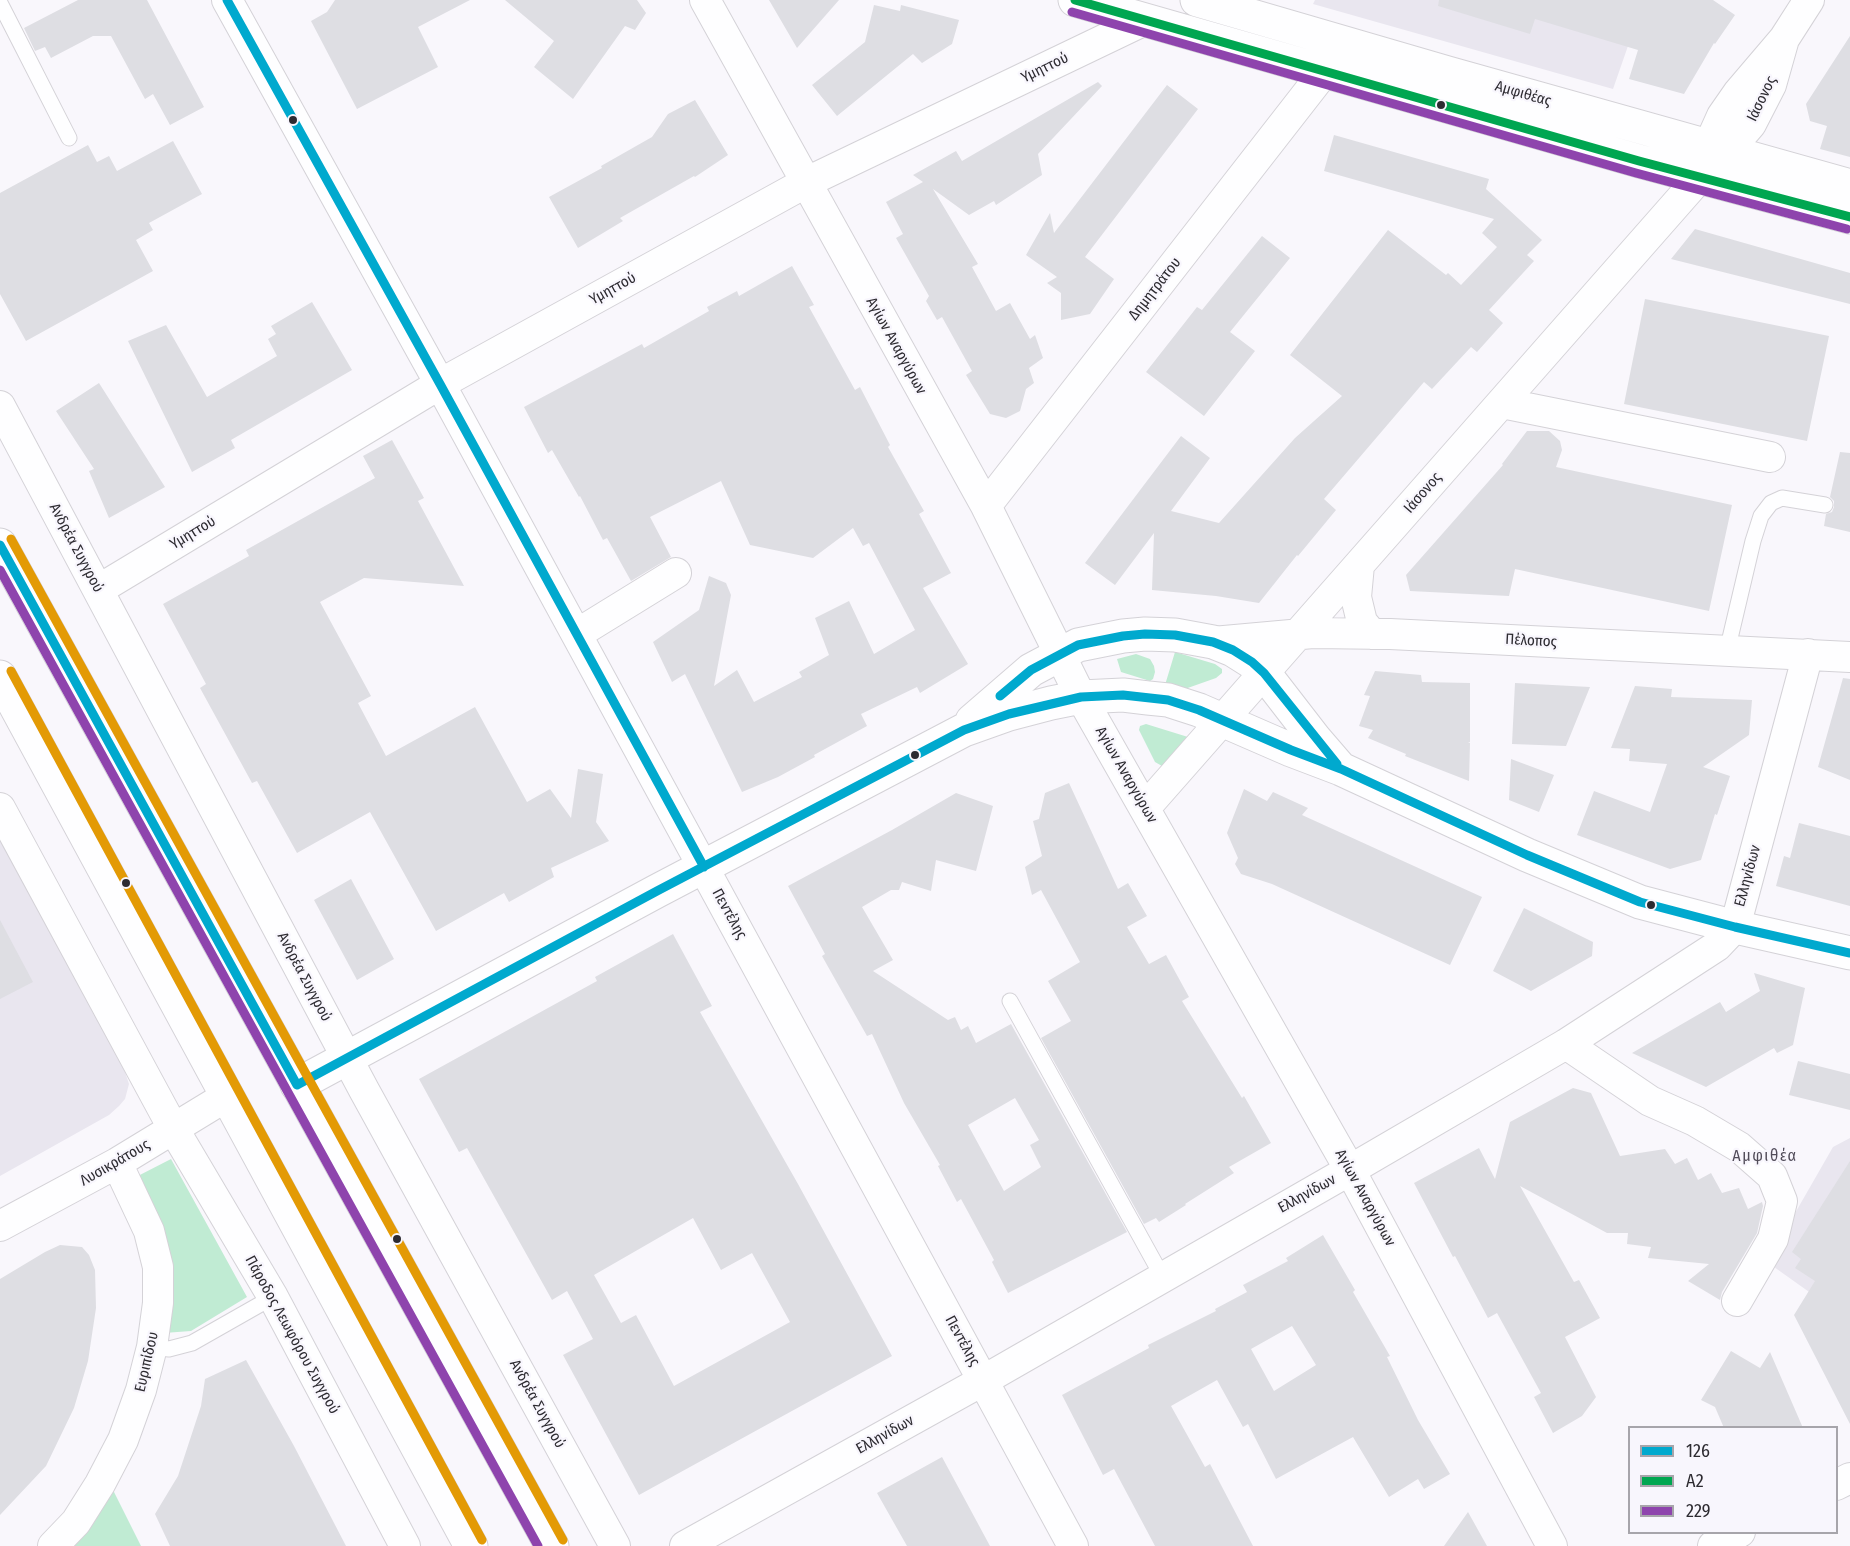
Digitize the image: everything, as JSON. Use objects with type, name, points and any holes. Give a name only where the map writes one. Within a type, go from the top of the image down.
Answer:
[{"type":"main road","name":"Αμφιθέας","points":[[1075,0],[1324,72],[1712,159],[1850,186]]},
{"type":"main road","name":"Αμφιθέας","points":[[1197,0],[1712,159],[1850,217]]},
{"type":"main road","points":[[0,545],[552,1546]]},
{"type":"main road","points":[[964,730],[1031,670],[1078,645],[1123,636],[1175,635],[1213,642],[1233,650],[1252,662],[1264,673],[1341,769]]},
{"type":"main road","points":[[0,677],[471,1546]]},
{"type":"main road","points":[[297,1084],[964,730],[1009,714],[1081,697],[1123,695],[1168,700],[1199,710],[1341,769],[1527,855],[1650,906],[1850,953]]},
{"type":"street","name":"Πεντέλης","points":[[227,0],[577,634],[1073,1546]]},
{"type":"street","name":"Αγίων Αναργύρων","points":[[705,0],[986,506],[1081,697],[1350,1170],[1552,1546]]},
{"type":"street","name":"Ιάσονος","points":[[1145,808],[1502,403],[1712,159],[1751,123],[1764,100],[1784,39],[1809,0]]},
{"type":"street","name":"Υμηττού","points":[[99,590],[440,384],[805,183],[1145,20]]},
{"type":"street","name":"Δημητράτου","points":[[986,506],[1324,72]]},
{"type":"street","points":[[1502,403],[1770,457]]},
{"type":"street","name":"Ανδρέα Συγγρού","points":[[0,406],[346,1057],[615,1546]]},
{"type":"street","points":[[1359,565],[1356,597],[1362,622],[1372,633]]},
{"type":"street","points":[[577,634],[676,573]]},
{"type":"street","name":"Πέλοπος","points":[[1213,642],[1298,634],[1372,633],[1850,657]]},
{"type":"street","name":"Ελληνίδων","points":[[685,1546],[984,1380],[1350,1170],[1566,1044],[1717,946],[1735,927],[1808,654]]},
{"type":"street","points":[[0,808],[173,1128]]},
{"type":"street","points":[[1566,1044],[1650,1101],[1695,1121],[1739,1147],[1772,1176],[1782,1200],[1773,1239],[1737,1301]]},
{"type":"street","name":"Λυσικράτους","points":[[0,1226],[117,1163],[227,1096]]},
{"type":"street","name":"Πάροδος Λεωφόρου Συγγρού","points":[[173,1128],[273,1297],[405,1546]]},
{"type":"street","name":"Ευριπίδου","points":[[53,1546],[76,1522],[100,1484],[123,1440],[141,1390],[152,1347],[158,1303],[158,1267],[149,1231],[117,1163]]},
{"type":"street","points":[[1713,1546],[1738,1534]]},
{"type":"lane","points":[[0,3],[69,138]]},
{"type":"lane","points":[[1727,651],[1761,516],[1771,503],[1782,498],[1824,505]]},
{"type":"lane","points":[[1010,1001],[1162,1276]]},
{"type":"lane","points":[[152,1347],[169,1349],[192,1343],[273,1297]]},
{"type":"shaded area","points":[[1315,0],[1644,0],[1613,89],[1313,4]]},
{"type":"shaded area","points":[[0,837],[125,1072],[129,1084],[125,1099],[109,1115],[0,1176]]},
{"type":"shaded area","points":[[1850,1138],[1850,1321],[1767,1262],[1833,1147]]},
{"type":"green space","points":[[1175,652],[1215,664],[1222,669],[1222,673],[1216,678],[1182,690],[1165,685]]},
{"type":"green space","points":[[1136,654],[1150,659],[1154,666],[1155,672],[1150,681],[1121,672],[1117,659]]},
{"type":"green space","points":[[1146,724],[1188,737],[1162,766],[1155,762],[1139,730],[1140,726]]},
{"type":"green space","points":[[171,1159],[247,1297],[191,1331],[164,1333],[132,1179]]},
{"type":"green space","points":[[112,1488],[141,1546],[65,1546]]},
{"type":"building","points":[[78,0],[147,0],[204,107],[170,125],[153,94],[145,99],[111,36],[93,36],[51,58],[45,47],[35,51],[24,28]]},
{"type":"building","points":[[335,0],[470,0],[418,27],[438,67],[357,109],[311,21],[327,12]]},
{"type":"building","points":[[505,0],[637,0],[646,13],[635,30],[625,26],[573,99],[534,67],[554,41]]},
{"type":"building","points":[[769,0],[839,0],[797,48]]},
{"type":"building","points":[[1439,0],[1713,0],[1735,15],[1714,43],[1684,94],[1629,79],[1638,50],[1535,19],[1530,34],[1438,6]]},
{"type":"building","points":[[874,5],[900,11],[901,5],[959,20],[952,44],[922,63],[913,54],[837,116],[812,85],[865,42]]},
{"type":"building","points":[[1850,36],[1850,157],[1820,149],[1827,126],[1810,121],[1806,104]]},
{"type":"building","points":[[1098,82],[1102,86],[1038,154],[1042,175],[996,205],[994,201],[969,215],[933,189],[978,264],[972,267],[996,311],[1010,303],[1030,339],[1035,335],[1043,358],[1029,368],[1034,383],[1026,389],[1020,411],[1006,418],[990,414],[966,375],[972,371],[942,317],[937,320],[926,301],[929,296],[896,238],[903,234],[886,202],[923,182],[913,175],[956,151],[962,161]]},
{"type":"building","points":[[1167,85],[1198,109],[1085,257],[1114,279],[1090,314],[1061,320],[1061,293],[1047,283],[1057,277],[1026,255],[1050,213],[1054,233]]},
{"type":"building","points":[[695,100],[728,155],[695,177],[620,218],[623,221],[578,248],[549,197],[652,137],[668,114]]},
{"type":"building","points":[[1334,135],[1489,179],[1486,189],[1542,240],[1527,255],[1534,261],[1489,310],[1503,323],[1477,352],[1471,347],[1432,389],[1424,382],[1324,499],[1336,510],[1259,603],[1152,590],[1154,533],[1115,585],[1085,563],[1181,436],[1210,458],[1171,511],[1219,523],[1295,438],[1342,396],[1290,355],[1388,230],[1461,285],[1497,247],[1482,233],[1494,219],[1324,171]]},
{"type":"building","points":[[173,141],[202,194],[149,223],[153,230],[136,240],[153,271],[26,341],[0,294],[0,193],[88,145],[97,162],[109,156],[117,171]]},
{"type":"building","points":[[1695,229],[1850,273],[1850,304],[1671,259]]},
{"type":"building","points":[[1262,236],[1290,258],[1230,332],[1255,351],[1204,416],[1146,372],[1197,307],[1202,310]]},
{"type":"building","points":[[792,266],[814,305],[809,307],[855,390],[860,387],[890,445],[888,447],[924,511],[919,514],[951,573],[923,588],[968,664],[920,693],[917,687],[861,714],[867,726],[778,777],[742,792],[685,674],[672,682],[653,642],[699,610],[709,576],[726,583],[731,595],[714,686],[737,670],[754,702],[802,677],[799,672],[829,655],[815,618],[849,601],[874,654],[915,630],[869,543],[863,546],[853,528],[813,558],[750,545],[721,481],[650,517],[671,557],[631,581],[607,538],[603,540],[552,450],[548,453],[524,407],[642,344],[644,348],[709,311],[707,307],[737,291],[739,296]]},
{"type":"building","points":[[1645,299],[1829,336],[1807,441],[1624,404]]},
{"type":"building","points":[[312,302],[352,370],[231,440],[235,448],[192,472],[128,341],[166,325],[207,397],[277,356],[268,339],[276,334],[271,326]]},
{"type":"building","points":[[99,383],[165,487],[109,518],[89,471],[94,469],[56,411]]},
{"type":"building","points":[[1527,431],[1549,431],[1560,441],[1562,450],[1556,467],[1732,505],[1709,611],[1515,569],[1509,596],[1410,591],[1406,575],[1503,465]]},
{"type":"building","points":[[392,440],[424,498],[418,501],[464,586],[364,578],[320,602],[371,696],[358,703],[386,756],[475,707],[527,802],[550,789],[571,818],[578,769],[603,774],[596,822],[609,841],[551,868],[554,877],[509,902],[504,893],[436,931],[370,812],[297,853],[257,781],[252,783],[200,688],[206,684],[163,604],[249,556],[246,550],[375,478],[363,456]]},
{"type":"building","points":[[1840,452],[1850,453],[1850,532],[1824,526],[1826,514],[1832,512],[1834,507],[1834,501],[1830,497]]},
{"type":"building","points":[[1375,671],[1421,675],[1422,682],[1470,683],[1469,781],[1405,756],[1406,754],[1368,738],[1373,730],[1359,726],[1370,696],[1364,695]]},
{"type":"building","points":[[1843,678],[1850,679],[1850,780],[1818,767]]},
{"type":"building","points":[[1515,683],[1590,687],[1566,746],[1512,744]]},
{"type":"building","points":[[1635,686],[1672,689],[1671,697],[1752,700],[1749,735],[1703,767],[1730,776],[1701,860],[1670,869],[1577,835],[1594,791],[1650,812],[1667,764],[1629,761],[1630,749],[1611,748]]},
{"type":"building","points":[[1511,759],[1554,775],[1539,812],[1509,800]]},
{"type":"building","points":[[1069,783],[1118,889],[1128,883],[1147,916],[1127,927],[1149,964],[1166,955],[1189,997],[1182,1001],[1242,1098],[1244,1096],[1271,1143],[1229,1167],[1234,1173],[1159,1222],[1156,1218],[1144,1224],[1041,1038],[1071,1021],[1048,981],[1080,962],[1041,890],[1032,895],[1025,867],[1042,856],[1033,821],[1039,819],[1045,793]]},
{"type":"building","points":[[1244,789],[1267,801],[1273,792],[1308,808],[1302,815],[1482,897],[1450,965],[1272,884],[1241,874],[1235,864],[1238,858],[1227,833]]},
{"type":"building","points":[[956,793],[993,806],[976,871],[936,860],[931,891],[902,882],[899,890],[891,890],[862,907],[893,960],[873,971],[948,1020],[955,1017],[961,1030],[968,1026],[976,1043],[1011,1024],[1127,1232],[1008,1293],[992,1262],[994,1260],[961,1199],[957,1202],[938,1166],[940,1165],[904,1103],[872,1034],[867,1036],[822,956],[825,954],[788,886]],"holes":[[[1015,1098],[1039,1140],[1030,1145],[1041,1167],[1004,1191],[968,1125]]]},
{"type":"building","points":[[1799,823],[1850,836],[1850,906],[1776,886],[1784,856],[1790,858]]},
{"type":"building","points":[[351,879],[394,959],[357,980],[314,900]]},
{"type":"building","points":[[1524,908],[1593,942],[1592,956],[1531,991],[1493,971]]},
{"type":"building","points":[[0,920],[33,982],[0,999]]},
{"type":"building","points":[[673,934],[712,1006],[700,1012],[892,1356],[639,1495],[563,1355],[593,1339],[567,1291],[552,1300],[467,1148],[459,1152],[419,1079],[597,981],[595,977]],"holes":[[[693,1218],[721,1270],[752,1253],[790,1322],[674,1386],[636,1315],[621,1323],[594,1275]]]},
{"type":"building","points":[[1754,973],[1805,988],[1793,1045],[1777,1053],[1774,1048],[1706,1087],[1632,1053],[1720,1002],[1726,1012],[1760,991]]},
{"type":"building","points":[[1798,1061],[1850,1074],[1850,1110],[1789,1095]]},
{"type":"building","points":[[1573,1088],[1591,1093],[1620,1156],[1665,1149],[1675,1164],[1687,1158],[1698,1180],[1711,1173],[1722,1193],[1739,1188],[1748,1209],[1762,1202],[1763,1206],[1757,1233],[1722,1292],[1720,1300],[1688,1281],[1709,1264],[1648,1258],[1651,1247],[1627,1244],[1628,1233],[1607,1233],[1520,1186],[1574,1282],[1579,1280],[1600,1318],[1565,1337],[1596,1397],[1582,1416],[1553,1433],[1534,1397],[1541,1393],[1497,1313],[1488,1318],[1414,1183],[1479,1148],[1495,1179],[1510,1122]]},
{"type":"building","points":[[1850,1161],[1850,1424],[1794,1315],[1815,1281],[1795,1268],[1801,1259],[1792,1252]]},
{"type":"building","points":[[1323,1235],[1390,1356],[1387,1357],[1418,1420],[1450,1474],[1424,1489],[1418,1479],[1389,1497],[1353,1437],[1276,1479],[1248,1424],[1243,1427],[1217,1380],[1171,1406],[1205,1467],[1210,1464],[1253,1546],[1155,1546],[1114,1469],[1103,1475],[1062,1395],[1149,1348],[1148,1345],[1216,1311],[1215,1309],[1247,1292],[1243,1285],[1288,1261],[1286,1258]],"holes":[[[1292,1326],[1316,1365],[1274,1391],[1251,1349]]]},
{"type":"building","points":[[60,1245],[82,1247],[89,1255],[95,1270],[96,1308],[88,1361],[74,1408],[46,1466],[0,1515],[0,1279]]},
{"type":"building","points":[[1731,1351],[1760,1368],[1770,1352],[1802,1426],[1723,1426],[1715,1407],[1701,1400]]},
{"type":"building","points":[[246,1360],[346,1546],[170,1546],[155,1514],[178,1476],[201,1406],[205,1379]]},
{"type":"building","points":[[942,1457],[990,1546],[907,1546],[877,1493]]},
{"type":"building","points":[[1468,1512],[1487,1546],[1444,1546]]},
{"type":"transit line","name":"126","points":[[227,0],[704,867]]},
{"type":"transit line","name":"Α2","points":[[1075,0],[1639,161],[1850,217]]},
{"type":"transit line","name":"229","points":[[1072,12],[1636,173],[1847,229]]},
{"type":"transit line","points":[[11,539],[563,1540]]},
{"type":"transit line","name":"126","points":[[0,545],[297,1085],[657,891],[964,730],[1009,714],[1081,697],[1123,695],[1168,700],[1199,710],[1341,769],[1527,855],[1640,902],[1735,927],[1850,953]]},
{"type":"transit line","name":"229","points":[[0,570],[538,1546]]},
{"type":"transit line","name":"126","points":[[1000,696],[1031,670],[1078,645],[1145,634],[1175,635],[1213,642],[1233,650],[1264,673],[1337,764]]},
{"type":"transit line","points":[[11,671],[482,1540]]},
{"type":"district","name":"Αμφιθέα","points":[[1765,1157]]}]
